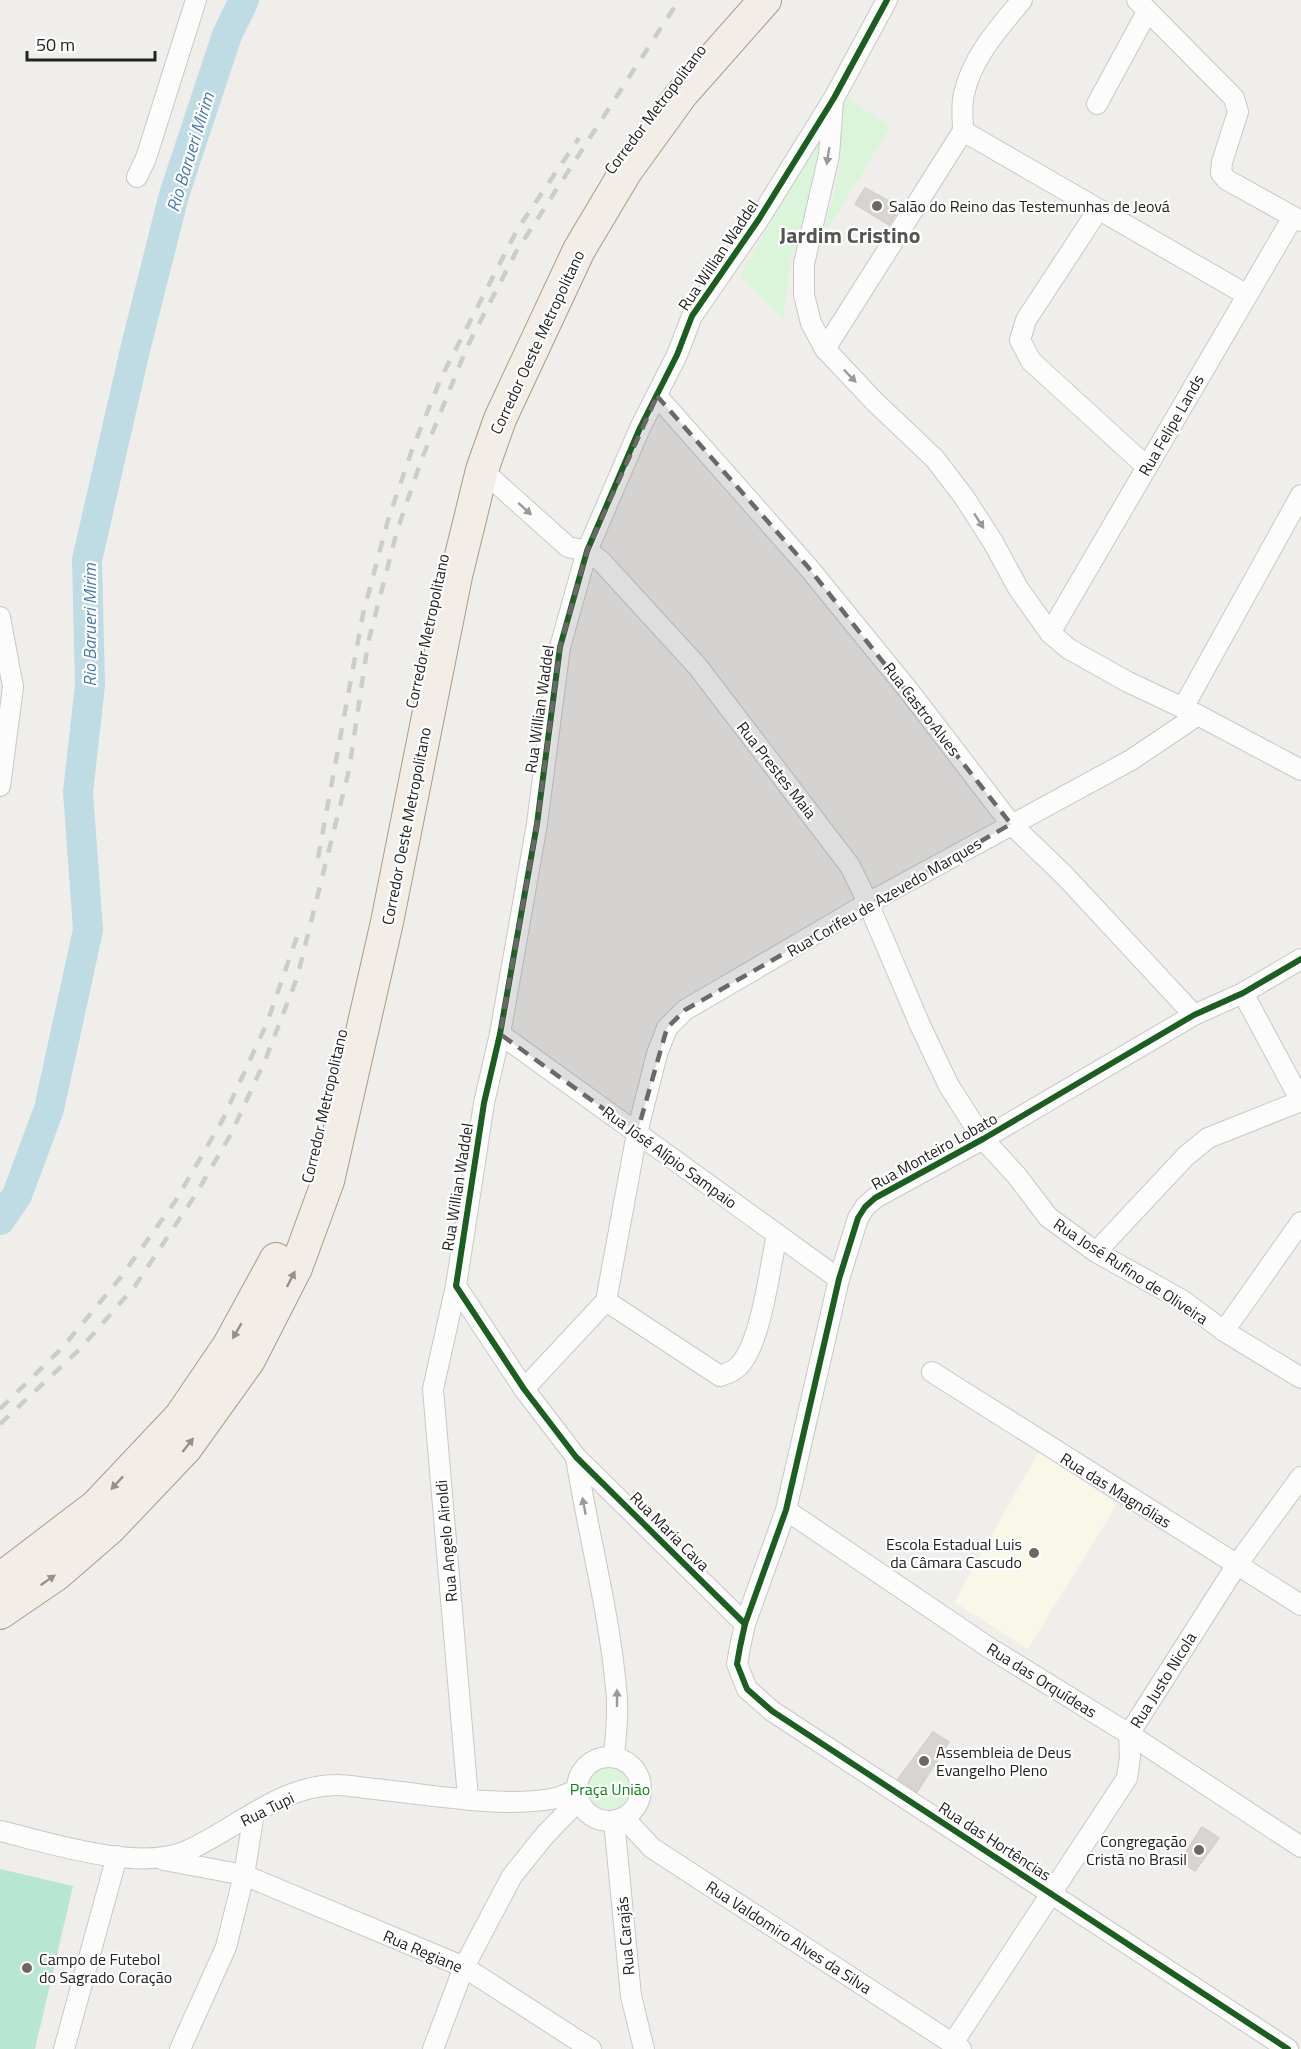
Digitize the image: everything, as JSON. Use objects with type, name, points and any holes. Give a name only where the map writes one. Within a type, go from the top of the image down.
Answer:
[{"type":"main road","name":"Corredor Metropolitano","points":[[0,1579],[96,1506],[180,1417],[229,1346],[269,1275],[302,1200],[364,938],[437,578],[467,461],[485,410],[544,277],[624,143],[741,0]]},
{"type":"main road","name":"Corredor Oeste Metropolitano","points":[[0,1613],[57,1574],[109,1529],[186,1448],[249,1360],[297,1268],[328,1181],[387,922],[456,576],[482,470],[500,419],[574,260],[626,171],[681,95],[765,0]]},
{"type":"main road","points":[[482,470],[483,439],[508,372],[510,351]]},
{"type":"street","points":[[137,177],[146,158],[196,0]]},
{"type":"street","name":"Rua Willian Waddel","points":[[456,1286],[484,1103],[500,1034],[537,824],[560,646],[587,550],[636,438],[677,355],[692,316],[759,219],[834,98],[887,0]]},
{"type":"street","points":[[825,349],[963,131],[963,95],[975,63],[995,33],[1022,0]]},
{"type":"street","points":[[1097,104],[1142,6],[1234,98],[1238,112],[1221,172],[1227,180],[1297,219]]},
{"type":"street","points":[[834,98],[829,155],[804,264],[804,295],[811,323],[825,349],[874,401],[935,459],[964,497],[993,542],[1017,588],[1050,633],[1079,655],[1128,682],[1301,770]]},
{"type":"street","points":[[963,131],[1247,295]]},
{"type":"street","points":[[1098,210],[1026,320],[1020,340],[1031,361],[1147,467]]},
{"type":"street","name":"Rua Felipe Lands","points":[[1050,633],[1247,295],[1297,219]]},
{"type":"street","name":"Rua Castro Alves","points":[[657,396],[808,567],[909,691],[1011,824],[1065,876],[1194,1015]]},
{"type":"street","name":"Rua Prestes Maia","points":[[482,470],[568,547],[587,550],[600,561],[698,668],[829,837],[853,871],[949,1086],[983,1139]]},
{"type":"street","name":"Rua Corifeu de Azevedo Marques","points":[[606,1301],[636,1133],[657,1054],[667,1028],[685,1010],[868,903],[1131,760],[1190,712],[1301,495]]},
{"type":"street","points":[[0,616],[13,687],[0,786]]},
{"type":"street","name":"Rua Monteiro Lobato","points":[[745,1624],[786,1510],[839,1280],[858,1218],[865,1207],[875,1198],[983,1139],[1194,1015],[1243,993],[1301,959]]},
{"type":"street","points":[[1096,1252],[1186,1156],[1208,1138],[1301,1101],[1243,993]]},
{"type":"street","name":"Rua José Alípio Sampaio","points":[[500,1034],[839,1280]]},
{"type":"street","name":"Rua José Rufino de Oliveira","points":[[983,1139],[1017,1176],[1048,1217],[1096,1252],[1182,1300],[1224,1331],[1301,1378]]},
{"type":"street","points":[[1224,1331],[1301,1222]]},
{"type":"street","points":[[524,1389],[606,1301],[720,1376],[731,1373],[743,1361],[756,1331],[777,1234]]},
{"type":"street","points":[[456,1286],[524,1389],[576,1457],[600,1582],[617,1689],[614,1756]]},
{"type":"street","name":"Rua Angelo Airoldi","points":[[456,1286],[433,1389],[468,1798]]},
{"type":"street","name":"Rua das Magnólias","points":[[932,1372],[1301,1605]]},
{"type":"street","name":"Rua Maria Cava","points":[[576,1457],[745,1624]]},
{"type":"street","name":"Rua Justo Nicola","points":[[957,2046],[1051,1894],[1127,1778],[1131,1756],[1129,1734],[1236,1566],[1301,1477]]},
{"type":"street","name":"Rua das Orquídeas","points":[[786,1510],[988,1647],[1129,1734],[1301,1847]]},
{"type":"street","name":"Rua das Hortências","points":[[745,1624],[737,1664],[747,1689],[772,1711],[1288,2049]]},
{"type":"street","points":[[433,2049],[464,1967],[513,1876],[578,1795],[581,1772],[595,1760],[614,1756],[632,1765],[642,1784],[639,1804],[632,1812],[619,1820],[598,1820],[590,1815],[578,1795]]},
{"type":"street","name":"Rua Tupi","points":[[0,1831],[93,1853],[154,1859],[183,1852],[284,1798],[336,1785],[527,1802],[578,1795]]},
{"type":"street","points":[[180,2049],[226,1947],[244,1875],[254,1813]]},
{"type":"street","name":"Rua Valdomiro Alves da Silva","points":[[619,1820],[652,1848],[957,2046]]},
{"type":"street","name":"Rua Carajás","points":[[619,1820],[631,1996],[644,2049]]},
{"type":"street","points":[[64,2049],[117,1856]]},
{"type":"street","name":"Rua Regiane","points":[[154,1859],[244,1875],[464,1967],[583,2047]]},
{"type":"highlighted area","points":[[657,396],[808,567],[1011,824],[685,1010],[667,1028],[637,1133],[500,1034],[537,824],[560,647],[587,551]]},
{"type":"shaded area","name":"Escola Estadual Luis da Câmara Cascudo","points":[[1039,1451],[1117,1504],[1028,1649],[954,1602]]},
{"type":"green space","points":[[842,95],[890,127],[821,240],[839,166],[839,112]]},
{"type":"green space","points":[[815,144],[822,144],[825,151],[790,264],[783,320],[740,276]]},
{"type":"green space","name":"Praça União","points":[[610,1766],[626,1772],[632,1788],[626,1804],[610,1810],[594,1804],[588,1788],[594,1772]]},
{"type":"green space","name":"Campo de Futebol do Sagrado Coração","points":[[0,1869],[73,1886],[35,2049],[0,2049]]},
{"type":"building","name":"Salão do Reino das Testemunhas de Jeová","points":[[865,188],[900,207],[889,225],[855,204]]},
{"type":"building","name":"Assembleia de Deus Evangelho Pleno","points":[[933,1732],[949,1742],[917,1792],[898,1779]]},
{"type":"building","name":"Congregação Cristã no Brasil","points":[[1202,1827],[1219,1838],[1195,1871],[1180,1861]]},
{"type":"waterway","name":"Rio Barueri Mirim","points":[[0,1220],[17,1195],[49,1109],[88,930],[78,792],[90,685],[87,560],[135,350],[174,195],[227,35],[244,0]]},
{"type":"railway","points":[[0,1424],[81,1348],[135,1286],[196,1194],[231,1134],[266,1058],[297,978],[349,770],[368,643],[397,531],[421,461],[467,347],[516,252],[679,0]]},
{"type":"railway","points":[[318,858],[363,614],[388,520],[412,450],[441,378],[517,230],[579,138]]},
{"type":"railway","points":[[0,1409],[62,1348],[121,1277],[176,1200],[222,1121],[267,1023],[300,928]]},
{"type":"cycle path","points":[[745,1624],[576,1457],[524,1389],[456,1286],[484,1103],[500,1034],[537,824],[560,647],[587,551],[640,428],[677,355],[692,316],[759,219],[834,98],[887,0]]},
{"type":"cycle path","points":[[1288,2049],[772,1711],[747,1689],[737,1664],[745,1624],[786,1510],[839,1279],[858,1218],[865,1207],[875,1198],[983,1139],[1194,1015],[1243,993],[1301,959]]},
{"type":"place","name":"Salão do Reino das Testemunhas de Jeová","points":[[877,206]]},
{"type":"place","name":"Escola Estadual Luis da Câmara Cascudo","points":[[1034,1553]]},
{"type":"place","name":"Assembleia de Deus Evangelho Pleno","points":[[924,1761]]},
{"type":"place","name":"Congregação Cristã no Brasil","points":[[1199,1850]]},
{"type":"place","name":"Campo de Futebol do Sagrado Coração","points":[[27,1968]]},
{"type":"district","name":"Jardim Cristino","points":[[850,235]]}]
